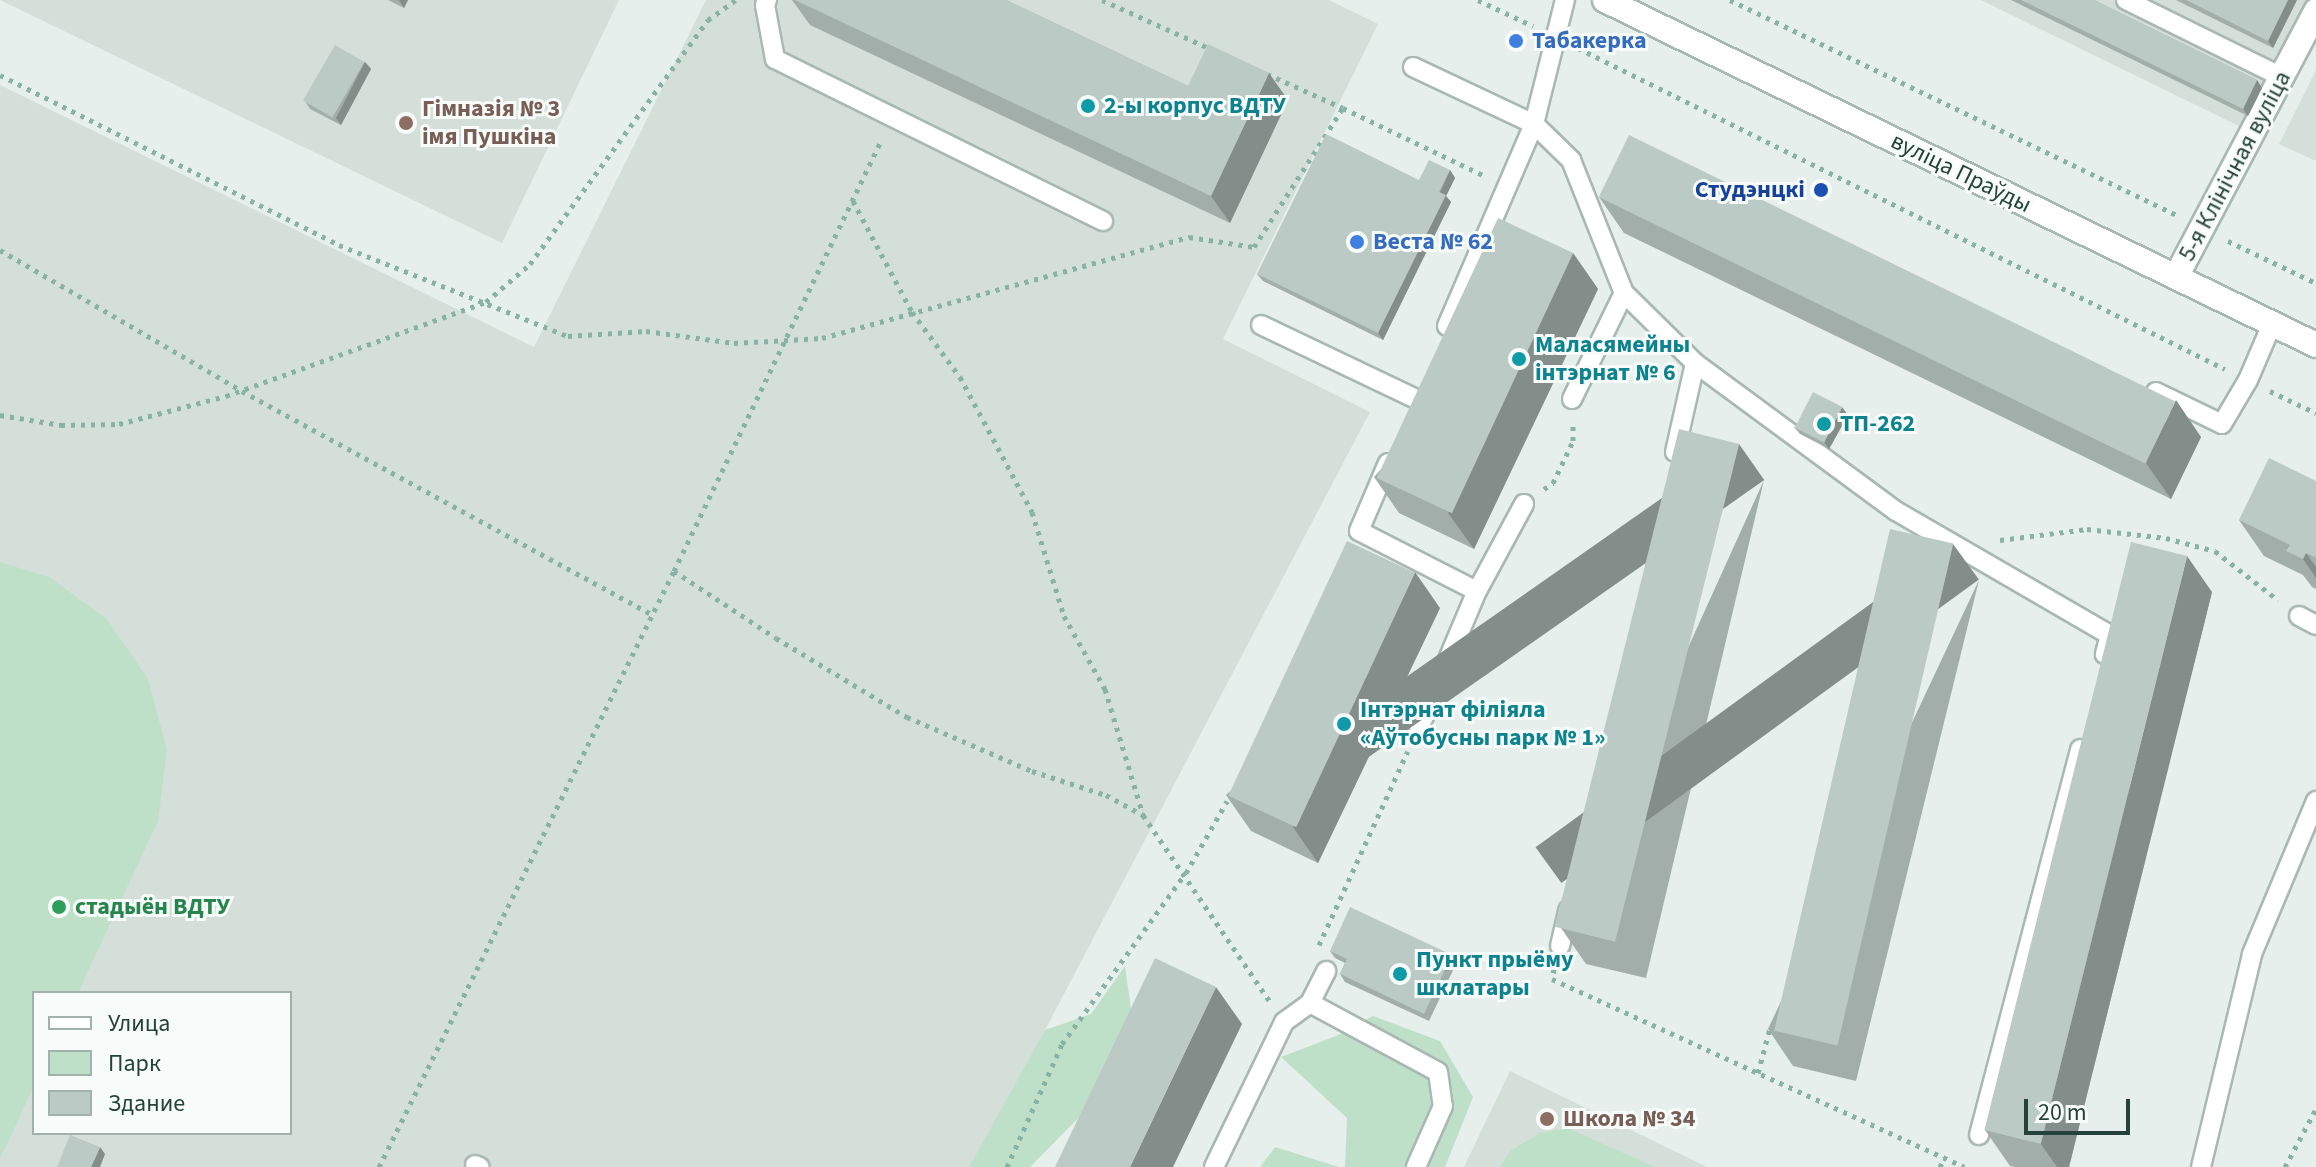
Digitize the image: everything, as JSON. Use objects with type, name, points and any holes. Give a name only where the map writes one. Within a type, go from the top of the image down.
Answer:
[{"type":"main road","name":"вуліца Праўды","points":[[1605,0],[2316,345]]},
{"type":"main road","name":"5-я Клінічная вуліца","points":[[2176,277],[2316,11]]},
{"type":"lane","points":[[767,0],[775,59],[1103,221]]},
{"type":"lane","points":[[1440,342],[1534,124],[1565,0]]},
{"type":"lane","points":[[2126,0],[2282,77]]},
{"type":"lane","points":[[1413,67],[1534,124],[1571,160],[1624,293],[1695,363],[1894,519],[1955,546],[2110,635],[2102,665]]},
{"type":"lane","points":[[1572,399],[1624,293]]},
{"type":"lane","points":[[2137,383],[2222,424],[2248,380],[2272,324]]},
{"type":"lane","points":[[1261,325],[1416,398]]},
{"type":"lane","points":[[1670,471],[1695,363]]},
{"type":"lane","points":[[1393,452],[1355,538],[1477,591]]},
{"type":"lane","points":[[1419,728],[1477,591],[1524,504]]},
{"type":"lane","points":[[2299,616],[2316,625]]},
{"type":"lane","points":[[1979,1135],[2086,726]]},
{"type":"lane","points":[[2201,1167],[2252,954],[2316,801]]},
{"type":"lane","points":[[1560,946],[1574,885]]},
{"type":"lane","points":[[1214,1167],[1284,1022],[1310,1003],[1326,971]]},
{"type":"lane","points":[[1310,1003],[1438,1072],[1443,1106],[1416,1167]]},
{"type":"path","points":[[0,415],[61,425],[119,424],[242,391],[486,302],[530,264],[708,20],[736,0]]},
{"type":"path","points":[[1102,0],[1218,52]]},
{"type":"path","points":[[1478,0],[1491,3],[2316,413]]},
{"type":"path","points":[[1730,0],[2316,283]]},
{"type":"path","points":[[1262,72],[1507,187]]},
{"type":"path","points":[[0,75],[339,245],[568,336],[646,331],[734,343],[822,338],[1189,237],[1254,247],[1343,108]]},
{"type":"path","points":[[379,1167],[674,571],[893,117]]},
{"type":"path","points":[[852,200],[912,312],[960,377],[1032,512],[1064,616],[1105,689],[1143,815],[1186,873],[1284,1022]]},
{"type":"path","points":[[0,250],[242,391],[652,615]]},
{"type":"path","points":[[1524,504],[1553,483],[1573,441],[1572,399]]},
{"type":"path","points":[[1955,546],[2087,529],[2166,538],[2215,551],[2299,616]]},
{"type":"path","points":[[674,571],[776,638],[907,717],[1032,771],[1106,795],[1143,815]]},
{"type":"path","points":[[1326,971],[1315,954],[1419,728]]},
{"type":"path","points":[[1007,1167],[1062,1044],[1186,873],[1227,801]]},
{"type":"path","points":[[1560,946],[1552,979],[1964,1167]]},
{"type":"path","points":[[1758,1073],[1773,1016]]},
{"type":"path","points":[[2285,1167],[2316,1109]]},
{"type":"path","points":[[1940,1167],[1944,1158]]},
{"type":"shaded area","name":"Гімназія № 3 імя Пушкіна","points":[[0,0],[619,0],[502,243]]},
{"type":"shaded area","points":[[706,0],[1329,0],[1378,24],[1223,339],[1370,412],[973,1167],[0,1167],[0,85],[534,347]]},
{"type":"shaded area","points":[[1981,0],[2309,0],[2247,130]]},
{"type":"shaded area","points":[[2316,70],[2316,161],[2279,144]]},
{"type":"shaded area","name":"Школа № 34","points":[[1510,1071],[1707,1167],[1464,1167]]},
{"type":"green space","name":"стадыён ВДТУ","points":[[0,562],[49,577],[107,619],[148,679],[167,750],[158,821],[79,991],[32,991],[32,1090],[0,1159]]},
{"type":"green space","points":[[1125,966],[1132,1016],[1091,1105],[1030,1167],[969,1167],[1045,1030],[1091,1014]]},
{"type":"green space","points":[[1373,1016],[1440,1041],[1473,1097],[1445,1167],[1345,1167],[1347,1118],[1281,1057],[1336,1036]]},
{"type":"green space","points":[[1568,1128],[1655,1167],[1500,1167],[1510,1151],[1540,1133]]},
{"type":"green space","points":[[1275,1147],[1339,1167],[1260,1167]]},
{"type":"building","name":"2-ы корпус ВДТУ","points":[[795,0],[1006,0],[1188,86],[1208,44],[1269,73],[1211,196]]},
{"type":"building","points":[[2021,0],[2094,0],[2257,80],[2243,109]]},
{"type":"building","points":[[2186,0],[2288,0],[2268,41]]},
{"type":"building","points":[[335,45],[364,62],[332,117],[303,100]]},
{"type":"building","name":"Веста № 62","points":[[1326,134],[1419,180],[1429,160],[1450,170],[1439,192],[1446,195],[1378,333],[1257,274]]},
{"type":"building","points":[[1629,135],[2175,402],[2145,464],[1599,197]]},
{"type":"building","points":[[1498,218],[1573,253],[1452,513],[1377,478]]},
{"type":"building","name":"ТП-262","points":[[1813,392],[1842,407],[1824,443],[1795,428]]},
{"type":"building","points":[[1679,429],[1739,444],[1615,942],[1555,927]]},
{"type":"building","points":[[2269,458],[2316,481],[2316,558],[2306,553],[2303,559],[2286,551],[2290,545],[2239,520]]},
{"type":"building","points":[[1890,529],[1953,544],[1837,1045],[1774,1031]]},
{"type":"building","points":[[1347,541],[1415,573],[1296,827],[1228,796]]},
{"type":"building","points":[[2131,542],[2187,556],[2041,1144],[1984,1130]]},
{"type":"building","name":"Пункт прыёму шклатары","points":[[1350,907],[1452,955],[1424,1014],[1340,974],[1347,959],[1330,951]]},
{"type":"building","points":[[1155,958],[1216,987],[1130,1167],[1055,1167]]},
{"type":"building","points":[[70,1135],[100,1147],[91,1167],[57,1167]]},
{"type":"place","name":"Табакерка","points":[[1516,41]]},
{"type":"place","name":"2-ы корпус ВДТУ","points":[[1088,106]]},
{"type":"place","name":"Гімназія № 3 імя Пушкіна","points":[[406,123]]},
{"type":"place","name":"Студэнцкі","points":[[1821,190]]},
{"type":"place","name":"Веста № 62","points":[[1357,242]]},
{"type":"place","name":"Маласямейны інтэрнат № 6","points":[[1519,359]]},
{"type":"place","name":"ТП-262","points":[[1824,424]]},
{"type":"place","name":"Інтэрнат філіяла «Аўтобусны парк № 1»","points":[[1344,724]]},
{"type":"place","name":"стадыён ВДТУ","points":[[59,907]]},
{"type":"place","name":"Пункт прыёму шклатары","points":[[1400,974]]},
{"type":"place","name":"Школа № 34","points":[[1547,1119]]}]
